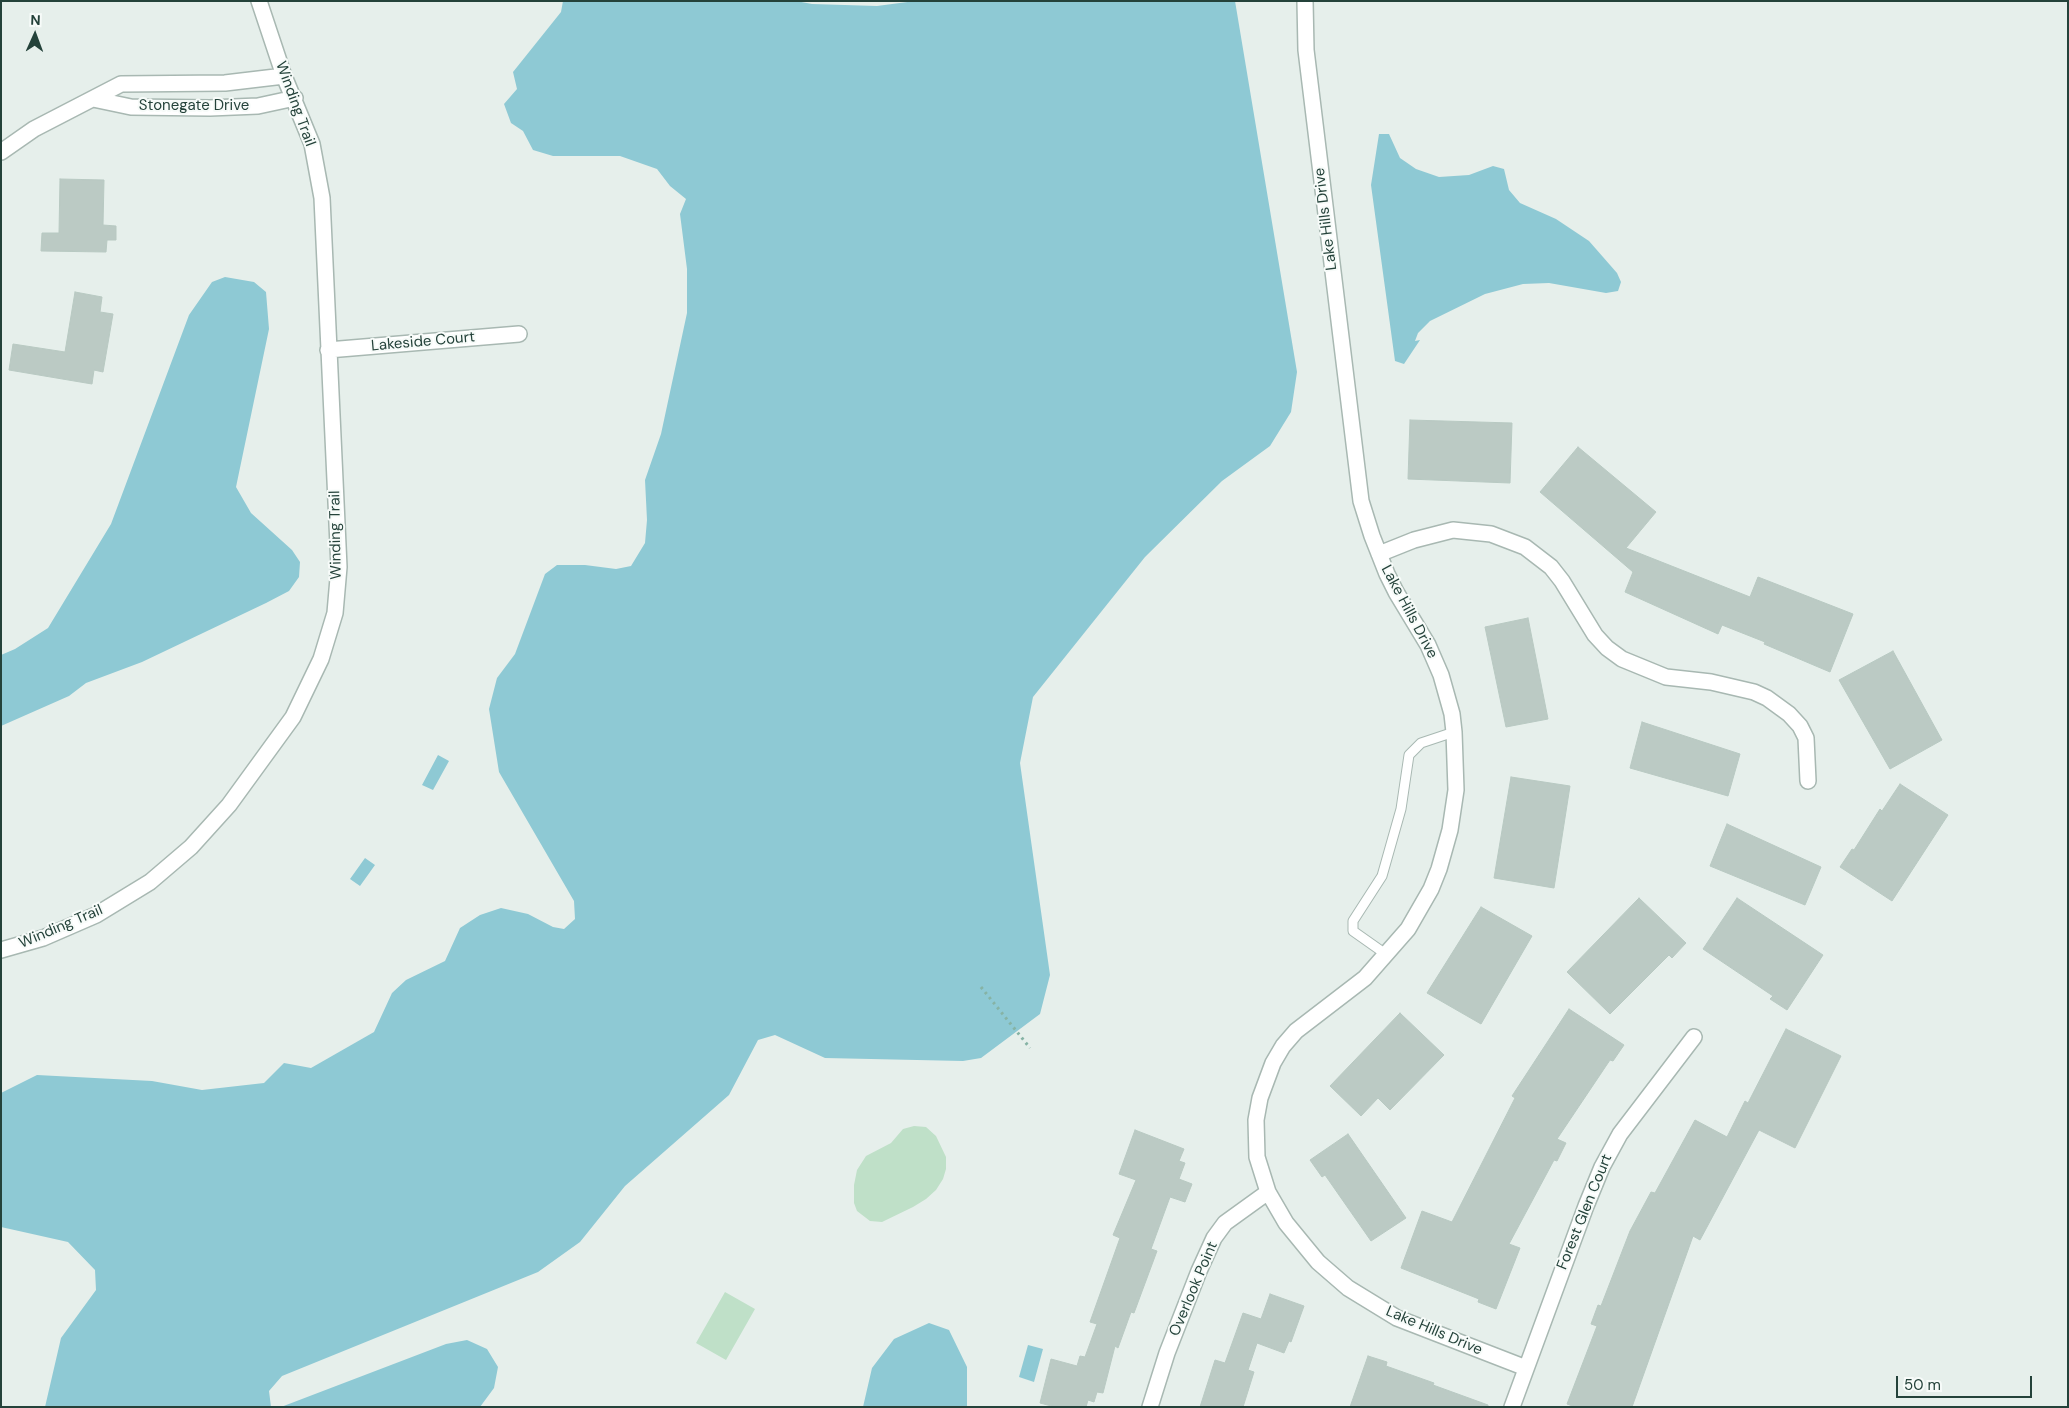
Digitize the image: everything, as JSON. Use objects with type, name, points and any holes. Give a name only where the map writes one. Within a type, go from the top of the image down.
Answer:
[{"type":"street","name":"Winding Trail","points":[[1,950],[43,938],[96,915],[150,882],[192,847],[229,805],[293,717],[322,659],[335,613],[339,567],[322,198],[312,144],[295,98],[284,76],[259,1]]},
{"type":"street","name":"Lake Hills Drive","points":[[1305,1],[1306,50],[1361,501],[1379,554],[1396,592],[1419,628],[1435,660],[1448,696],[1457,768],[1454,809],[1439,869],[1431,889],[1408,930],[1387,955],[1351,990],[1325,1007],[1296,1031],[1283,1046],[1273,1063],[1263,1089],[1256,1120],[1257,1156],[1268,1192],[1275,1206],[1297,1238],[1318,1262],[1348,1288],[1379,1309],[1403,1321],[1526,1368]]},
{"type":"street","name":"Stonegate Drive","points":[[1,152],[34,129],[121,84],[225,83],[284,76]]},
{"type":"street","name":"Stonegate Drive","points":[[92,98],[131,107],[210,108],[258,106],[295,98]]},
{"type":"street","name":"Lakeside Court","points":[[328,350],[518,334]]},
{"type":"street","points":[[1379,554],[1414,540],[1453,530],[1491,534],[1525,547],[1551,567],[1562,580],[1584,621],[1594,635],[1622,659],[1666,676],[1711,682],[1747,690],[1767,698],[1789,714],[1800,726],[1806,738],[1808,780]]},
{"type":"street","name":"Forest Glen Court","points":[[1512,1407],[1586,1206],[1611,1149],[1694,1037]]},
{"type":"street","name":"Overlook Point","points":[[1150,1407],[1170,1346],[1214,1238],[1231,1218],[1268,1192]]},
{"type":"lane","points":[[1387,955],[1353,931],[1353,921],[1382,876],[1401,809],[1408,755],[1421,743],[1454,732]]},
{"type":"path","points":[[981,987],[1030,1048]]},
{"type":"green space","points":[[914,1126],[926,1127],[936,1136],[946,1157],[946,1169],[943,1179],[936,1190],[913,1207],[882,1222],[870,1221],[857,1211],[854,1203],[854,1185],[857,1170],[866,1156],[891,1143],[903,1129]]},
{"type":"green space","points":[[725,1292],[755,1309],[726,1360],[696,1343]]},
{"type":"water","points":[[563,1],[796,1],[812,4],[877,6],[915,1],[1235,1],[1297,372],[1291,412],[1270,446],[1222,481],[1145,557],[1033,697],[1020,763],[1050,975],[1040,1014],[981,1058],[963,1061],[825,1058],[775,1035],[758,1040],[729,1095],[625,1186],[580,1242],[538,1272],[282,1376],[269,1391],[271,1407],[45,1407],[61,1338],[96,1290],[95,1270],[68,1242],[1,1227],[1,1093],[37,1075],[152,1081],[202,1090],[264,1083],[284,1063],[311,1068],[374,1032],[392,993],[406,980],[445,961],[460,928],[480,915],[501,908],[528,914],[553,927],[564,929],[575,919],[574,901],[499,772],[489,709],[497,678],[515,654],[545,574],[557,565],[585,565],[616,569],[631,566],[645,543],[647,520],[645,480],[661,434],[687,313],[687,269],[680,214],[686,199],[670,186],[657,169],[620,156],[553,156],[533,150],[523,131],[511,123],[504,104],[517,89],[513,72],[561,12]]},
{"type":"water","points":[[1379,134],[1389,134],[1400,158],[1416,169],[1439,177],[1469,175],[1493,166],[1504,169],[1509,190],[1520,203],[1556,219],[1589,241],[1617,273],[1621,282],[1618,291],[1606,293],[1549,283],[1523,284],[1485,294],[1430,321],[1418,333],[1415,341],[1420,340],[1404,364],[1395,361],[1371,185]]},
{"type":"water","points":[[225,277],[254,282],[266,292],[269,329],[236,487],[251,513],[292,550],[300,562],[299,577],[289,591],[266,603],[142,662],[86,683],[69,696],[1,726],[1,655],[15,649],[48,628],[111,524],[189,315],[212,282]]},
{"type":"water","points":[[438,755],[449,761],[433,790],[422,785]]},
{"type":"water","points":[[365,858],[375,865],[360,886],[350,879]]},
{"type":"water","points":[[929,1323],[949,1330],[967,1367],[967,1407],[863,1407],[872,1368],[894,1339]]},
{"type":"water","points":[[467,1340],[487,1349],[498,1367],[494,1388],[480,1407],[281,1407],[446,1344]]},
{"type":"water","points":[[1028,1345],[1043,1349],[1034,1382],[1019,1377]]},
{"type":"building","points":[[60,179],[104,180],[103,225],[116,226],[116,240],[107,240],[106,252],[41,251],[42,233],[59,233]]},
{"type":"building","points":[[75,292],[102,297],[100,312],[113,314],[103,372],[94,370],[92,384],[9,370],[13,344],[65,352]]},
{"type":"building","points":[[1410,420],[1512,423],[1510,483],[1408,479]]},
{"type":"building","points":[[1578,447],[1656,512],[1626,548],[1750,597],[1758,577],[1853,614],[1830,672],[1764,644],[1765,642],[1722,625],[1718,634],[1625,592],[1633,572],[1540,492]]},
{"type":"building","points":[[1528,618],[1548,719],[1506,727],[1485,627]]},
{"type":"building","points":[[1893,651],[1942,740],[1890,769],[1839,680]]},
{"type":"building","points":[[1642,722],[1740,754],[1728,796],[1630,768]]},
{"type":"building","points":[[1511,777],[1570,786],[1554,888],[1494,878]]},
{"type":"building","points":[[1900,784],[1948,815],[1892,901],[1840,867],[1852,849],[1854,850],[1880,809],[1882,811]]},
{"type":"building","points":[[1727,824],[1821,867],[1805,905],[1710,866]]},
{"type":"building","points":[[1639,898],[1686,943],[1672,958],[1669,955],[1610,1014],[1567,972]]},
{"type":"building","points":[[1737,898],[1823,955],[1787,1010],[1770,999],[1773,996],[1703,949]]},
{"type":"building","points":[[1481,907],[1532,936],[1481,1024],[1427,993]]},
{"type":"building","points":[[1569,1009],[1624,1045],[1613,1061],[1610,1060],[1557,1139],[1566,1143],[1557,1161],[1554,1160],[1509,1244],[1520,1248],[1496,1309],[1478,1302],[1479,1299],[1401,1268],[1422,1211],[1452,1222],[1515,1098],[1512,1096]]},
{"type":"building","points":[[1400,1013],[1444,1055],[1390,1110],[1378,1098],[1361,1116],[1330,1086]]},
{"type":"building","points":[[1786,1029],[1841,1056],[1795,1148],[1759,1130],[1700,1240],[1693,1236],[1632,1407],[1575,1407],[1567,1404],[1597,1326],[1591,1324],[1598,1305],[1601,1306],[1630,1231],[1651,1192],[1655,1193],[1695,1120],[1727,1137],[1745,1101],[1748,1103]]},
{"type":"building","points":[[1135,1130],[1184,1149],[1179,1161],[1185,1163],[1179,1179],[1192,1184],[1185,1202],[1170,1197],[1151,1249],[1157,1251],[1134,1313],[1131,1312],[1118,1348],[1115,1346],[1103,1393],[1097,1392],[1094,1402],[1088,1400],[1086,1407],[1055,1407],[1040,1403],[1051,1359],[1077,1366],[1080,1356],[1085,1357],[1097,1324],[1090,1322],[1120,1238],[1113,1235],[1136,1180],[1119,1174]]},
{"type":"building","points":[[1348,1134],[1406,1218],[1371,1241],[1325,1175],[1322,1177],[1310,1160]]},
{"type":"building","points":[[1270,1294],[1304,1306],[1291,1342],[1289,1341],[1284,1353],[1257,1343],[1248,1370],[1254,1372],[1243,1407],[1200,1407],[1215,1360],[1225,1363],[1243,1313],[1261,1319]]},
{"type":"building","points":[[1368,1356],[1387,1362],[1386,1366],[1434,1383],[1433,1385],[1488,1405],[1488,1407],[1350,1407]]}]
